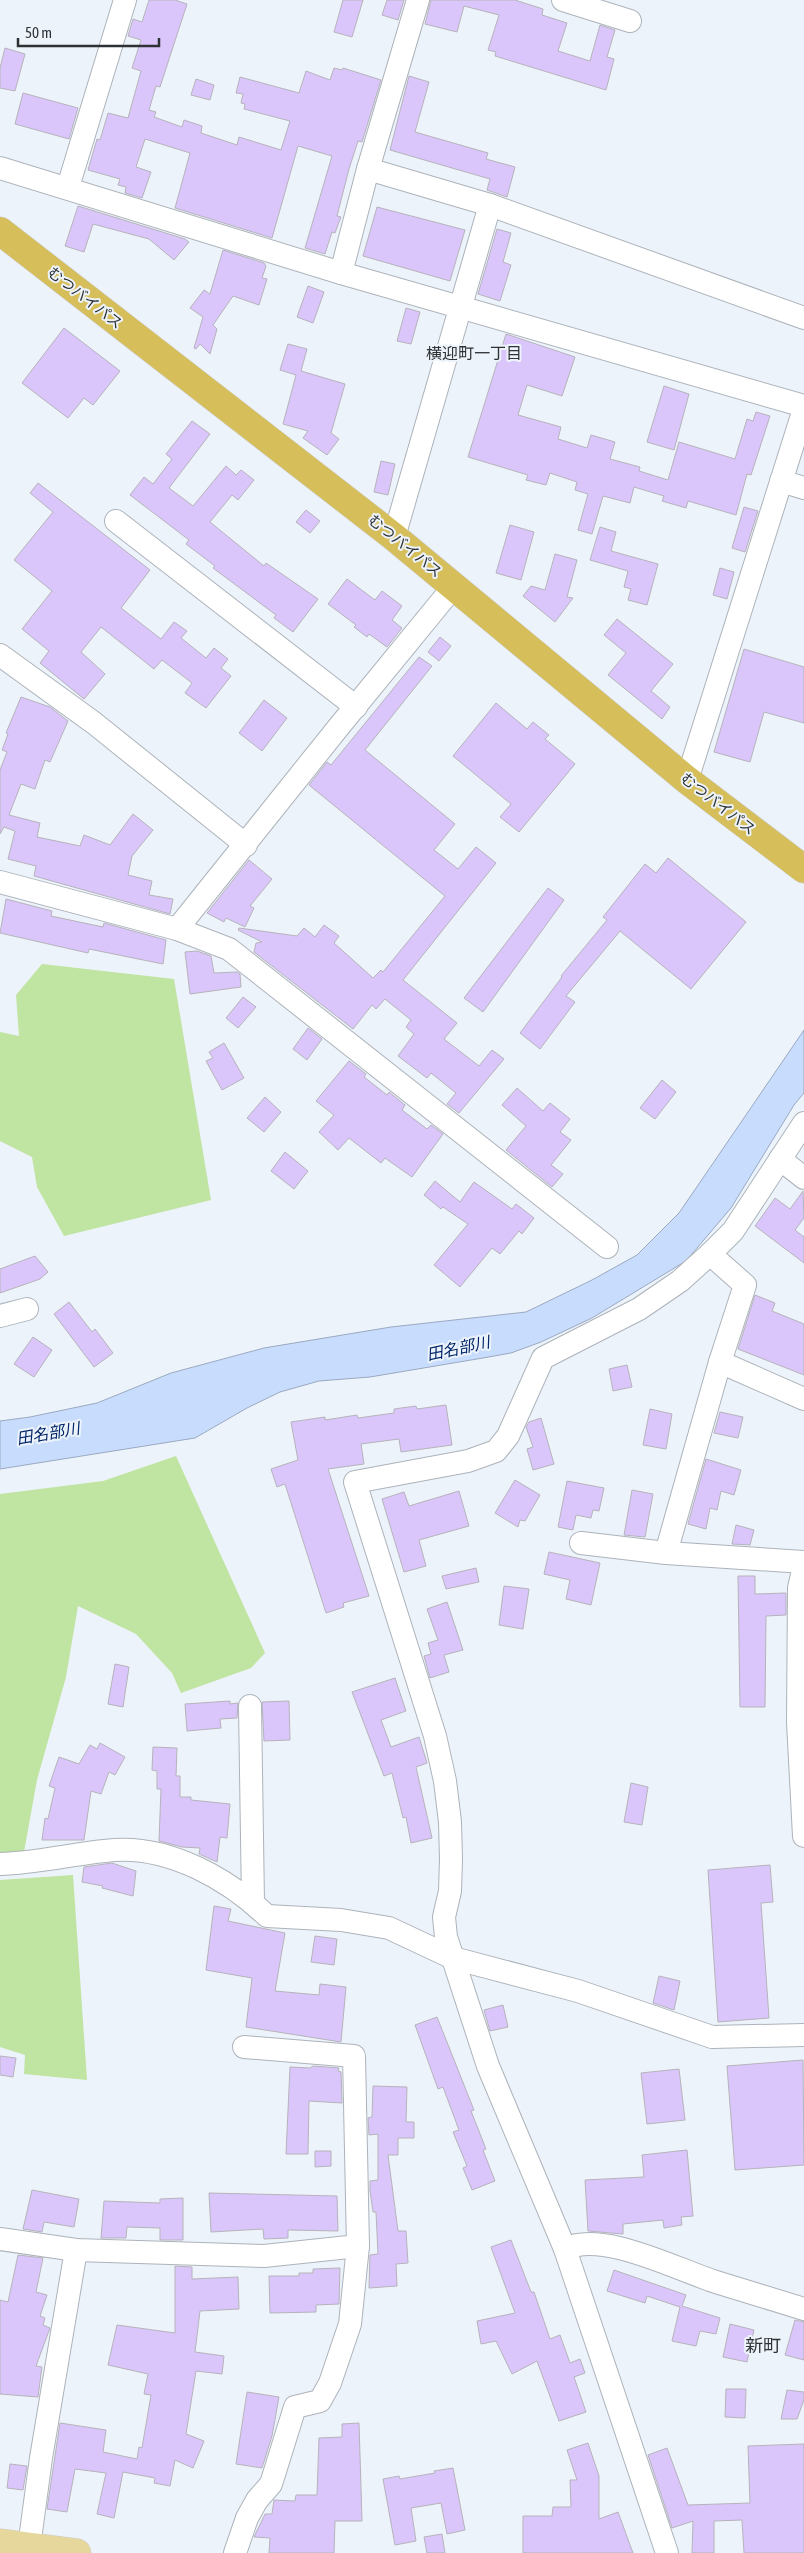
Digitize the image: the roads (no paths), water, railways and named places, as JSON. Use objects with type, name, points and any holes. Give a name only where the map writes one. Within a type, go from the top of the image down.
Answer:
[{"type":"highway","name":"むつバイパス","points":[[0,231],[394,537],[687,780],[804,870]]},
{"type":"main road","points":[[17,2547],[76,2553]]},
{"type":"street","points":[[68,187],[124,0]]},
{"type":"street","points":[[341,273],[368,169],[418,0]]},
{"type":"street","points":[[563,0],[630,21]]},
{"type":"street","points":[[0,168],[68,187],[341,273],[461,308],[564,335],[804,407],[687,780]]},
{"type":"street","points":[[368,169],[490,205],[804,318]]},
{"type":"street","points":[[394,537],[490,205]]},
{"type":"street","points":[[781,481],[804,488]]},
{"type":"street","points":[[116,521],[356,707]]},
{"type":"street","points":[[177,929],[454,586]]},
{"type":"street","points":[[0,655],[94,723],[246,845]]},
{"type":"street","points":[[0,882],[177,929],[229,949],[607,1247]]},
{"type":"street","points":[[667,2553],[565,2249],[488,2066],[446,1937],[444,1917],[450,1892],[451,1859],[450,1822],[445,1781],[435,1736],[355,1482],[468,1461],[496,1451],[508,1436],[543,1358],[639,1309],[680,1281],[710,1254],[733,1231],[804,1123]]},
{"type":"street","points":[[780,1159],[804,1178]]},
{"type":"street","points":[[666,1553],[720,1362],[745,1285],[710,1254]]},
{"type":"street","points":[[0,1316],[27,1309]]},
{"type":"street","points":[[720,1362],[804,1399]]},
{"type":"street","points":[[582,1543],[666,1553],[804,1564],[799,1588],[804,1836]]},
{"type":"street","points":[[250,1706],[253,1903]]},
{"type":"street","points":[[0,1864],[21,1863],[115,1850],[160,1854],[202,1868],[253,1903],[267,1916],[342,1920],[389,1928],[453,1958],[578,1991],[712,2037],[804,2035]]},
{"type":"street","points":[[235,2553],[247,2518],[257,2500],[271,2484],[295,2407],[320,2400],[330,2384],[350,2324],[358,2246],[354,2056],[244,2047]]},
{"type":"street","points":[[0,2239],[76,2250],[264,2256],[358,2246]]},
{"type":"street","points":[[565,2249],[575,2244],[588,2244],[630,2252],[714,2282],[804,2309]]},
{"type":"street","points":[[17,2547],[41,2458],[76,2250]]},
{"type":"water","name":"田名部川","points":[[804,1030],[804,1093],[794,1105],[731,1208],[686,1261],[592,1318],[541,1342],[511,1353],[370,1377],[319,1381],[280,1392],[247,1408],[195,1438],[0,1469],[0,1421],[30,1417],[97,1403],[171,1373],[264,1348],[391,1327],[526,1312],[592,1280],[637,1255],[679,1213]]},
{"type":"district","name":"横迎町一丁目","points":[[474,353]]},
{"type":"district","name":"新町","points":[[763,2346]]}]
